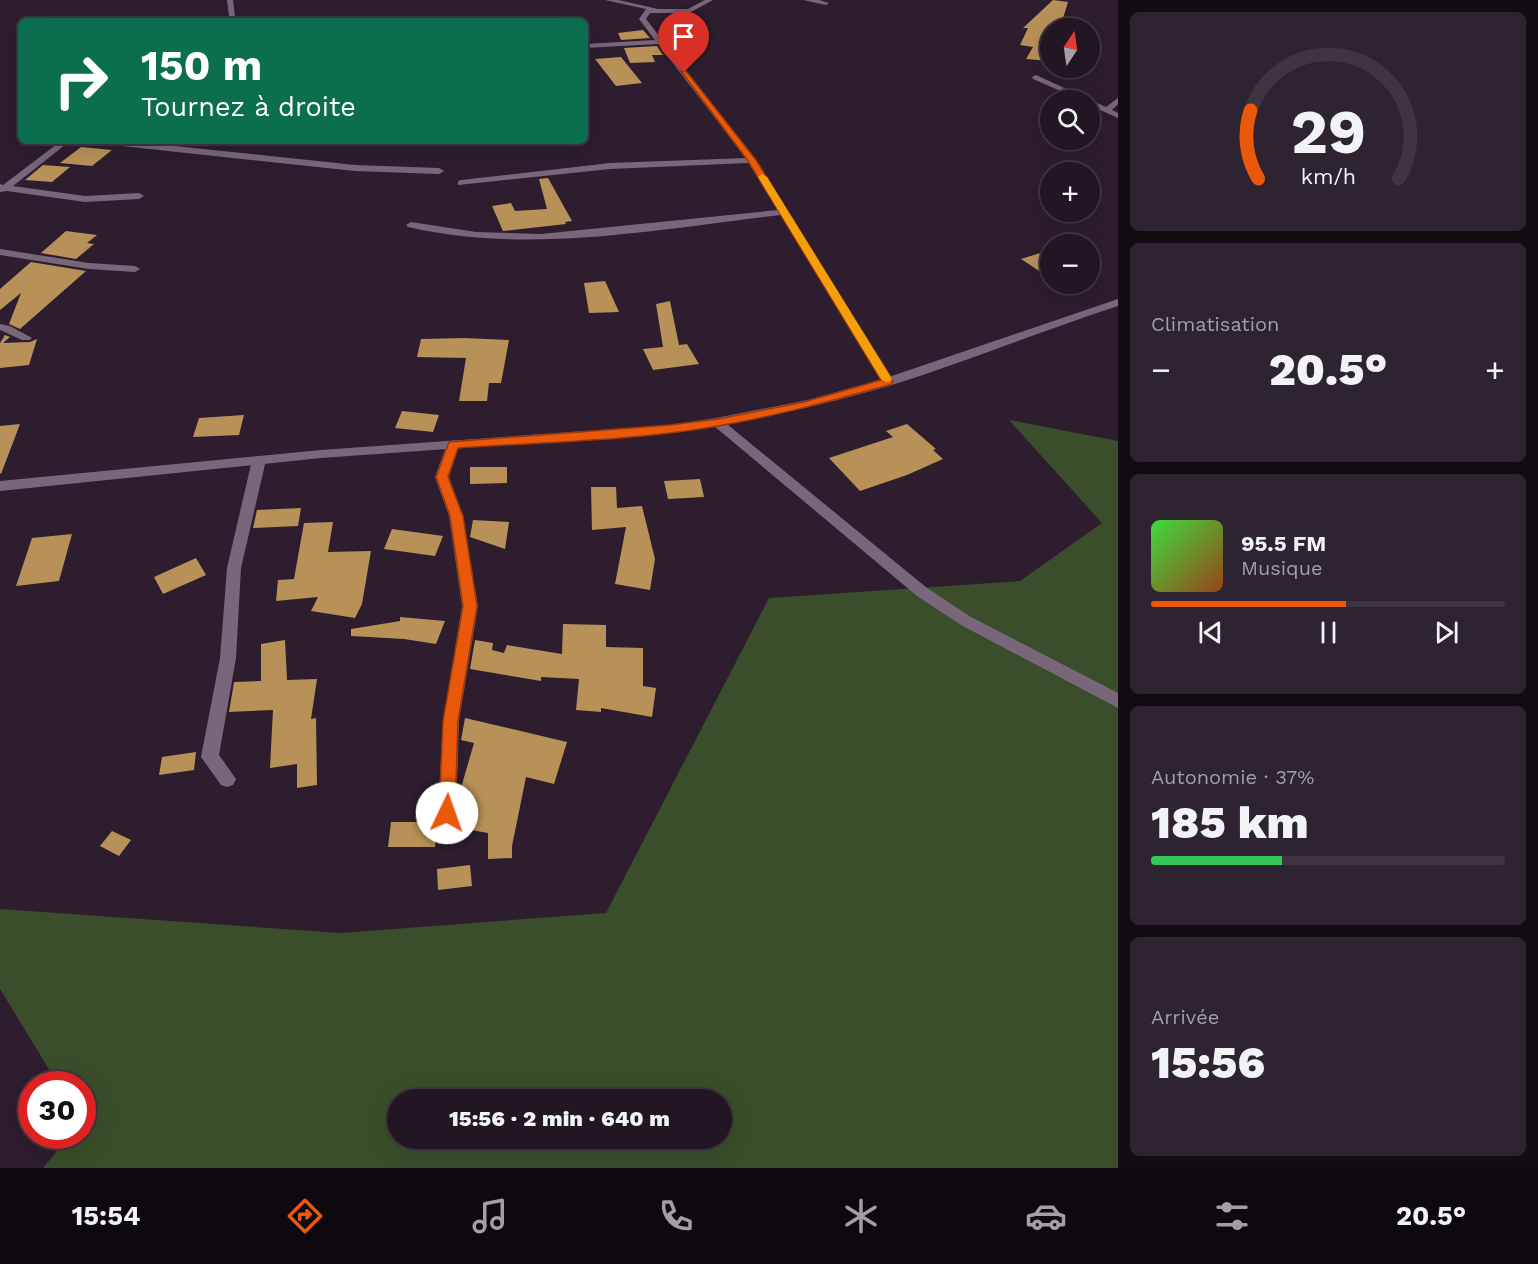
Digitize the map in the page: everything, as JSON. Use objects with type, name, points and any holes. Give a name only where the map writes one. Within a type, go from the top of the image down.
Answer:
[{"type":"street","points":[[230,0],[232,16],[230,18]]},
{"type":"street","points":[[608,0],[661,10]]},
{"type":"street","points":[[710,0],[692,11],[648,11],[642,19],[752,160],[888,381]]},
{"type":"street","points":[[806,0],[826,3]]},
{"type":"street","points":[[588,46],[658,42]]},
{"type":"street","points":[[1036,77],[1064,90]]},
{"type":"street","points":[[1107,111],[1118,100]]},
{"type":"street","points":[[1100,108],[1118,116]]},
{"type":"street","points":[[2,189],[62,144]]},
{"type":"street","points":[[131,144],[355,168],[439,171]]},
{"type":"street","points":[[461,183],[610,166],[752,160]]},
{"type":"street","points":[[2,189],[85,199],[139,196]]},
{"type":"street","points":[[411,225],[476,234],[541,237],[785,212]]},
{"type":"street","points":[[0,252],[89,266],[135,269]]},
{"type":"street","points":[[0,486],[259,460],[670,429],[718,423],[805,405],[888,381],[1117,303]]},
{"type":"street","points":[[0,327],[26,338]]},
{"type":"street","points":[[718,423],[922,592],[966,621],[1118,701]]},
{"type":"street","points":[[447,813],[451,721],[470,606],[456,516],[442,477],[453,444]]},
{"type":"street","points":[[227,779],[210,757],[228,658],[234,568],[259,460]]},
{"type":"green space","points":[[1009,420],[1118,441],[1118,1168],[43,1168],[58,1149],[96,1149],[96,1071],[50,1071],[0,989],[0,909],[340,933],[606,913],[769,598],[1020,581],[1102,523]]},
{"type":"building","points":[[1053,0],[1068,2],[1063,18],[1040,18],[1040,60],[1026,59],[1033,47],[1020,45],[1028,28],[1023,28]]},
{"type":"building","points":[[643,30],[650,38],[621,40],[618,33]]},
{"type":"building","points":[[657,46],[663,55],[652,55],[655,62],[630,63],[624,48]]},
{"type":"building","points":[[621,57],[642,83],[616,86],[595,59]]},
{"type":"building","points":[[81,147],[112,150],[92,166],[60,163]]},
{"type":"building","points":[[43,165],[70,167],[52,182],[25,180]]},
{"type":"building","points":[[548,178],[572,221],[565,222],[566,224],[503,231],[492,206],[511,203],[515,211],[547,209],[539,179]]},
{"type":"building","points":[[66,231],[97,235],[87,243],[94,244],[76,259],[41,253]]},
{"type":"building","points":[[1040,253],[1040,271],[1021,259]]},
{"type":"building","points":[[31,262],[86,271],[20,329],[9,324],[21,293],[0,310],[0,289]]},
{"type":"building","points":[[605,281],[619,312],[589,313],[584,283]]},
{"type":"building","points":[[670,301],[679,345],[687,344],[699,364],[653,370],[643,349],[663,347],[656,304]]},
{"type":"building","points":[[5,335],[10,337],[3,343],[30,342],[37,339],[29,365],[0,368],[0,343]]},
{"type":"building","points":[[421,339],[509,340],[501,383],[489,383],[487,401],[459,401],[466,358],[417,357]]},
{"type":"building","points":[[402,411],[439,415],[433,432],[395,428]]},
{"type":"building","points":[[244,415],[239,435],[193,437],[199,418]]},
{"type":"building","points":[[20,424],[1,474],[0,426]]},
{"type":"building","points":[[907,424],[936,449],[933,450],[943,459],[907,475],[860,491],[829,458],[893,437],[886,431]]},
{"type":"building","points":[[470,467],[507,467],[507,483],[470,484]]},
{"type":"building","points":[[700,479],[704,497],[668,499],[664,481]]},
{"type":"building","points":[[591,487],[616,487],[617,508],[642,506],[655,559],[650,590],[615,584],[626,527],[592,530]]},
{"type":"building","points":[[301,508],[298,526],[253,528],[257,510]]},
{"type":"building","points":[[473,520],[509,522],[505,549],[470,537]]},
{"type":"building","points":[[333,522],[328,552],[371,551],[362,604],[355,618],[311,611],[318,597],[276,601],[278,580],[294,579],[304,523]]},
{"type":"building","points":[[392,529],[443,536],[435,556],[384,549]]},
{"type":"building","points":[[72,534],[59,581],[16,586],[32,538]]},
{"type":"building","points":[[196,558],[206,575],[163,594],[154,577]]},
{"type":"building","points":[[400,617],[445,621],[436,644],[404,639],[351,636],[351,629],[400,621]]},
{"type":"building","points":[[563,624],[606,625],[606,647],[643,648],[643,686],[656,688],[652,717],[601,708],[601,712],[576,710],[579,679],[541,677],[541,681],[470,669],[475,640],[493,643],[492,650],[504,653],[507,645],[562,654]]},
{"type":"building","points":[[285,640],[287,680],[317,679],[311,719],[316,718],[317,785],[297,788],[297,764],[270,768],[273,710],[229,712],[234,682],[261,681],[261,644]]},
{"type":"building","points":[[465,718],[567,742],[554,784],[526,777],[512,846],[512,858],[488,859],[488,833],[460,828],[469,790],[461,788],[474,743],[461,740]]},
{"type":"building","points":[[196,752],[194,770],[159,775],[162,757]]},
{"type":"building","points":[[391,822],[437,822],[435,847],[388,847]]},
{"type":"building","points":[[112,831],[131,840],[119,856],[100,846]]},
{"type":"building","points":[[470,865],[472,886],[438,890],[437,869]]},
{"type":"slow traffic","points":[[762,177],[886,379]]},
{"type":"route","points":[[447,813],[451,721],[470,606],[456,516],[442,477],[453,444],[670,429],[718,423],[805,405],[888,381],[752,160],[684,73]]}]
